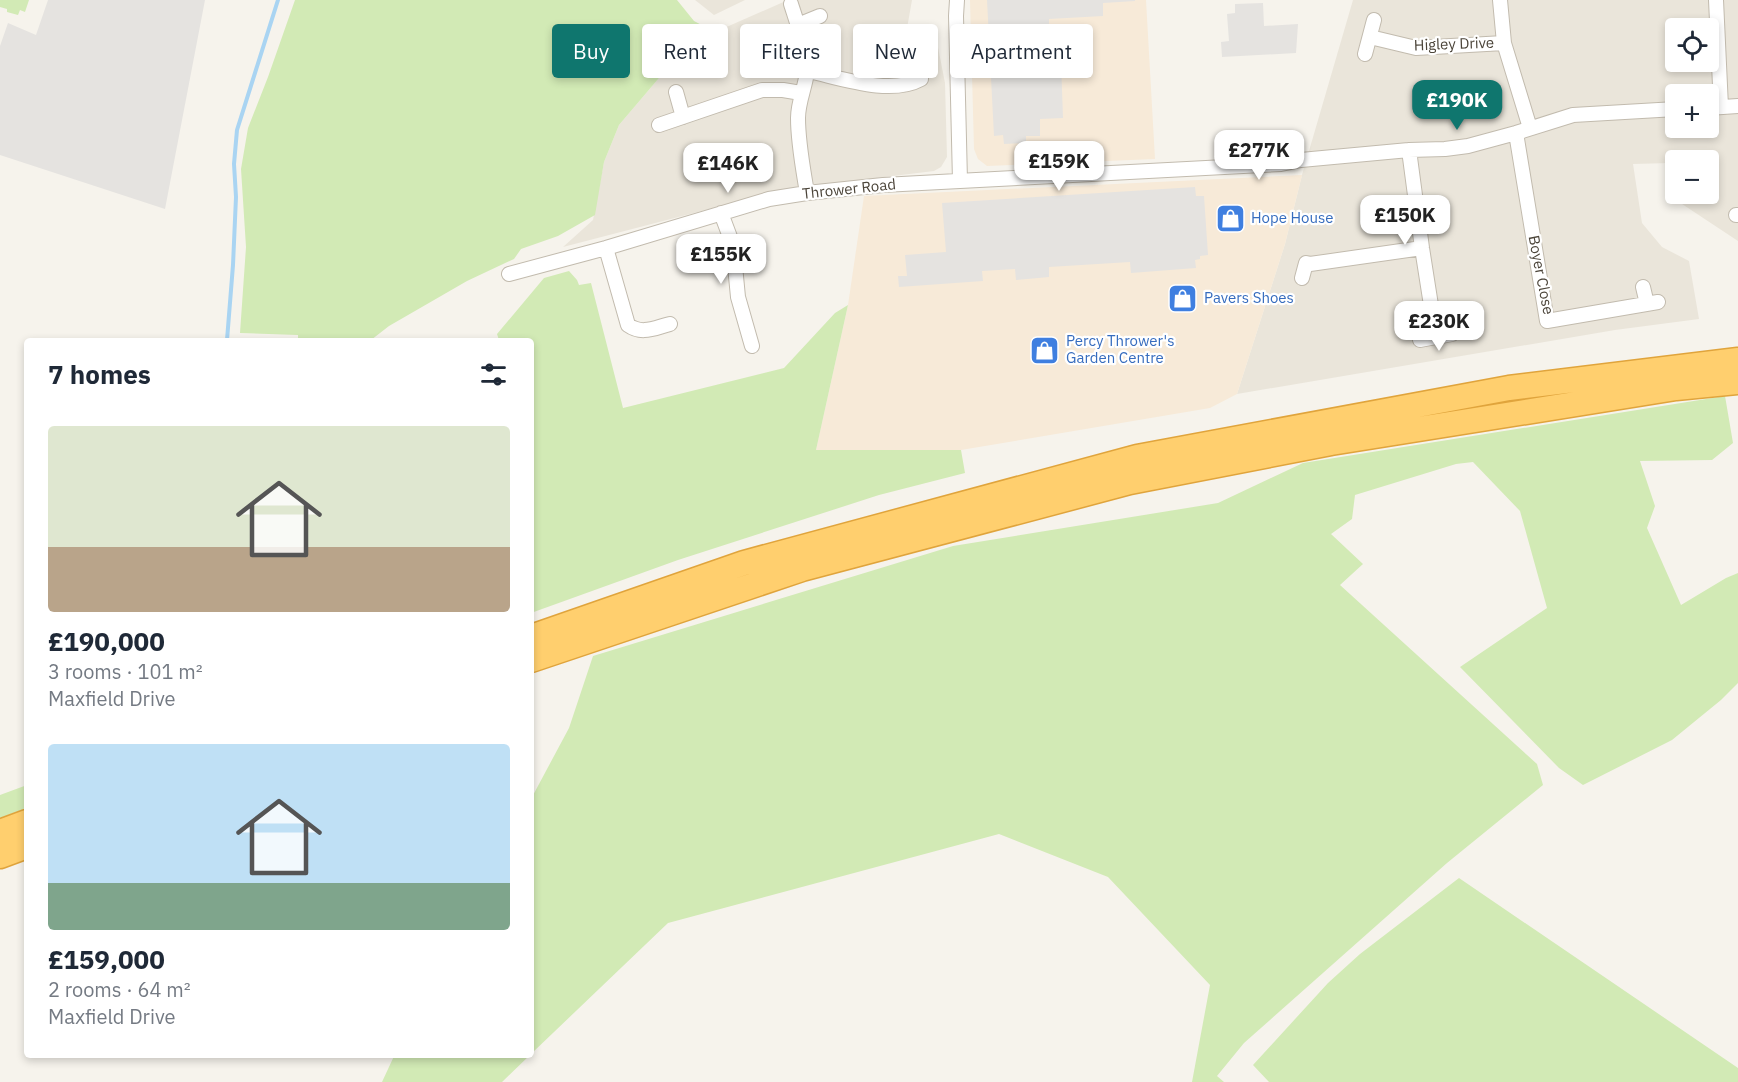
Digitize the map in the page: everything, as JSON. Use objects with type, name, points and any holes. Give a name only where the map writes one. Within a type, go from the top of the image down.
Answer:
[{"type":"highway","points":[[534,636],[744,563],[1137,458],[1509,388],[1738,360]]},
{"type":"highway","points":[[534,659],[802,569],[1130,482],[1331,443],[1676,388],[1738,382]]},
{"type":"highway","points":[[0,832],[24,823]]},
{"type":"highway","points":[[0,856],[24,847]]},
{"type":"street","name":"Higley Drive","points":[[1500,0],[1504,43],[1530,128]]},
{"type":"street","points":[[1715,84],[1716,0]]},
{"type":"street","points":[[791,4],[798,24]]},
{"type":"street","points":[[955,4],[960,181]]},
{"type":"street","points":[[800,24],[820,16]]},
{"type":"street","points":[[1365,54],[1374,20]]},
{"type":"street","name":"Higley Drive","points":[[1370,37],[1416,48],[1504,43]]},
{"type":"street","points":[[806,78],[801,93],[798,131],[807,193]]},
{"type":"street","points":[[838,78],[873,86],[926,83],[925,78]]},
{"type":"street","points":[[659,125],[762,90],[801,93]]},
{"type":"street","points":[[676,92],[683,117]]},
{"type":"street","points":[[1719,107],[1738,106]]},
{"type":"street","name":"Thrower Road","points":[[509,274],[606,248],[769,199],[807,193],[884,185],[1281,164],[1301,160],[1409,150],[1444,149],[1468,146],[1516,134],[1573,115],[1665,110]]},
{"type":"street","name":"Boyer Close","points":[[1516,134],[1547,321],[1652,303],[1643,287]]},
{"type":"street","points":[[1409,150],[1436,337]]},
{"type":"street","points":[[721,213],[733,245],[738,297],[752,346]]},
{"type":"street","points":[[606,248],[628,325],[641,331],[670,324]]},
{"type":"street","points":[[1302,278],[1300,261],[1310,264],[1422,248]]},
{"type":"street","points":[[1419,340],[1452,334]]},
{"type":"shaded area","points":[[48,0],[205,0],[165,209],[0,155],[0,46],[8,23],[36,35]]},
{"type":"shaded area","points":[[695,0],[745,0],[714,15]]},
{"type":"shaded area","points":[[788,0],[912,0],[908,24],[853,24],[853,78],[938,78],[938,47],[945,83],[947,157],[941,167],[934,171],[786,189],[563,247],[593,220],[604,162],[619,125],[659,78],[728,78],[728,26]]},
{"type":"shaded area","points":[[970,0],[1146,0],[1155,159],[987,166],[978,159],[974,149],[972,78],[1093,78],[1093,24],[971,24]]},
{"type":"shaded area","points":[[987,0],[1135,0],[1103,3],[1103,16],[1049,19],[1049,24],[988,24]]},
{"type":"shaded area","points":[[1353,0],[1738,0],[1738,241],[1682,204],[1719,204],[1719,150],[1665,150],[1665,163],[1633,164],[1642,223],[1662,247],[1689,261],[1699,319],[1615,330],[1237,394],[1285,244],[1302,175]]},
{"type":"shaded area","points":[[1263,3],[1264,26],[1298,24],[1296,53],[1222,57],[1221,42],[1229,41],[1227,14],[1235,13],[1235,4]]},
{"type":"shaded area","points":[[991,78],[1062,78],[1063,118],[1040,119],[1040,136],[1026,136],[1026,143],[1004,144],[1003,135],[994,136]]},
{"type":"shaded area","points":[[1302,175],[1285,244],[1237,394],[1210,408],[961,450],[816,450],[848,305],[864,196]]},
{"type":"shaded area","points":[[1195,187],[1196,196],[1204,196],[1208,255],[1200,256],[1200,259],[1195,260],[1196,268],[1131,273],[1130,262],[1049,267],[1049,277],[1016,280],[1015,269],[982,271],[983,281],[899,287],[898,276],[907,276],[905,255],[946,252],[942,203]]},
{"type":"green space","points":[[0,0],[29,0],[25,12],[20,10],[18,15],[0,7]]},
{"type":"green space","points":[[295,0],[677,0],[694,21],[700,24],[642,24],[642,78],[659,78],[619,125],[604,162],[595,215],[558,236],[521,249],[514,259],[467,281],[389,326],[374,338],[298,338],[298,335],[240,333],[246,247],[241,169],[248,128]]},
{"type":"green space","points":[[569,271],[579,285],[591,283],[623,408],[784,368],[835,313],[848,305],[816,450],[961,450],[965,473],[879,495],[678,560],[534,612],[534,338],[498,338],[497,334],[544,278]]},
{"type":"green space","points":[[1725,396],[1733,443],[1712,460],[1640,461],[1655,506],[1647,528],[1681,605],[1738,573],[1738,683],[1672,740],[1583,785],[1559,768],[1460,667],[1547,608],[1520,511],[1473,462],[1456,464],[1355,495],[1352,519],[1331,534],[1363,564],[1340,585],[1537,764],[1543,785],[1447,863],[1244,1043],[1217,1076],[1224,1082],[1192,1082],[1210,985],[1108,877],[999,834],[668,923],[534,1051],[534,793],[569,728],[593,656],[953,546],[1218,503],[1303,463]]},
{"type":"green space","points":[[24,786],[24,809],[0,818],[0,795]]},
{"type":"green space","points":[[1459,878],[1738,1068],[1738,1082],[1269,1082],[1253,1065],[1328,983],[1360,954]]},
{"type":"green space","points":[[393,1058],[527,1058],[502,1082],[382,1082]]},
{"type":"waterway","points":[[227,338],[233,265],[236,197],[234,164],[237,130],[278,0]]},
{"type":"place","name":"Hope House","points":[[1230,218]]},
{"type":"place","name":"Pavers Shoes","points":[[1183,298]]},
{"type":"place","name":"Percy Thrower's Garden Centre","points":[[1045,350]]}]
